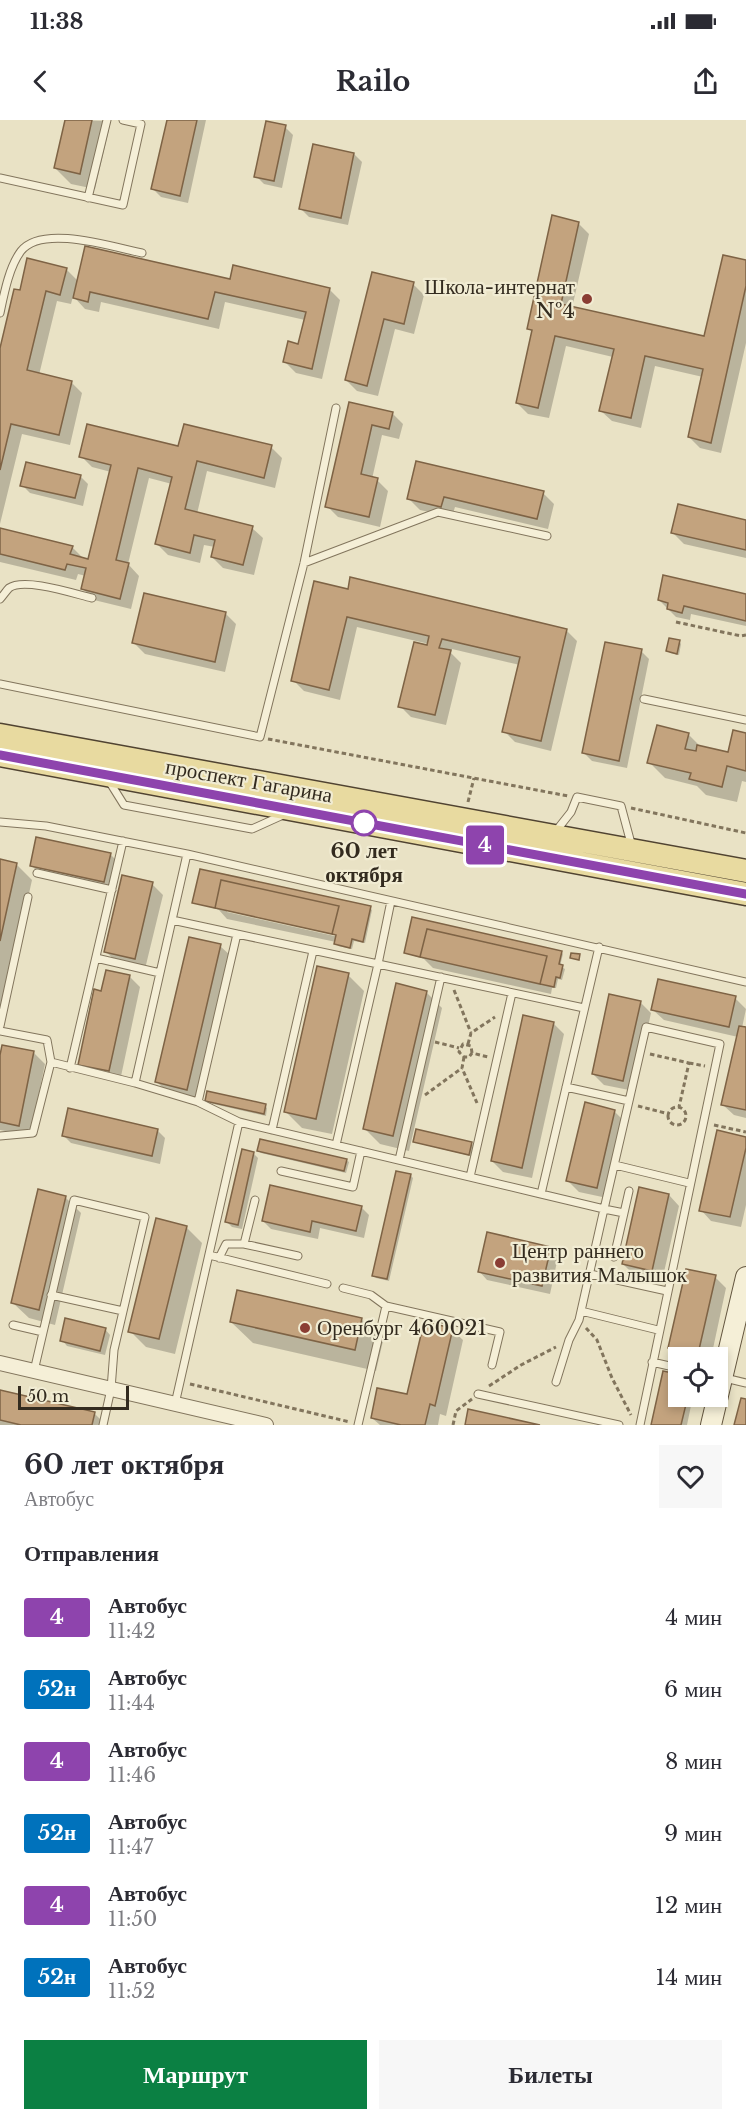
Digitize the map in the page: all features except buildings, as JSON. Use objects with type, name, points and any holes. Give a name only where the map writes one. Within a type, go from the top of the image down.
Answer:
[{"type":"main road","name":"проспект Гагарина","points":[[0,735],[746,871]]},
{"type":"main road","name":"проспект Гагарина","points":[[0,755],[746,894]]},
{"type":"main road","points":[[728,1347],[746,1277]]},
{"type":"main road","points":[[711,1425],[714,1407]]},
{"type":"street","points":[[0,1363],[266,1425]]},
{"type":"lane","points":[[88,198],[107,120]]},
{"type":"lane","points":[[0,178],[123,205],[141,124],[123,120]]},
{"type":"lane","points":[[0,313],[14,264],[22,250],[35,242],[51,239],[79,239],[142,253]]},
{"type":"lane","points":[[0,684],[260,737],[304,563],[336,408]]},
{"type":"lane","points":[[304,563],[438,512],[547,536]]},
{"type":"lane","points":[[0,599],[9,588],[19,585],[47,586],[92,598]]},
{"type":"lane","points":[[644,699],[746,720]]},
{"type":"lane","points":[[553,836],[572,812],[578,797],[621,806],[632,850]]},
{"type":"lane","points":[[0,822],[46,826],[187,854],[746,982]]},
{"type":"lane","points":[[70,1068],[123,841]]},
{"type":"lane","points":[[135,1083],[187,854]]},
{"type":"lane","points":[[37,873],[112,890]]},
{"type":"lane","points":[[0,1026],[28,897]]},
{"type":"lane","points":[[336,1145],[391,901]]},
{"type":"lane","points":[[172,920],[584,1008]]},
{"type":"lane","points":[[198,1102],[237,934]]},
{"type":"lane","points":[[541,1194],[599,947]]},
{"type":"lane","points":[[272,1130],[313,951]]},
{"type":"lane","points":[[96,957],[160,973]]},
{"type":"lane","points":[[399,1160],[441,977]]},
{"type":"lane","points":[[470,1177],[512,993]]},
{"type":"lane","points":[[555,1382],[569,1340],[579,1320],[646,1027],[720,1044],[666,1291],[640,1425]]},
{"type":"lane","points":[[0,1030],[47,1040],[51,1062],[33,1133],[0,1136]]},
{"type":"lane","points":[[51,1062],[198,1102],[239,1122],[624,1213]]},
{"type":"lane","points":[[566,1087],[630,1101]]},
{"type":"lane","points":[[175,1404],[239,1122]]},
{"type":"lane","points":[[282,1171],[352,1187],[361,1151]]},
{"type":"lane","points":[[615,1165],[690,1183]]},
{"type":"lane","points":[[614,1257],[629,1191]]},
{"type":"lane","points":[[34,1371],[74,1200],[145,1217],[114,1350],[111,1389],[103,1425]]},
{"type":"lane","points":[[244,1244],[255,1200]]},
{"type":"lane","points":[[219,1258],[226,1244],[244,1244],[298,1256]]},
{"type":"lane","points":[[208,1256],[327,1284]]},
{"type":"lane","points":[[590,1274],[666,1291]]},
{"type":"lane","points":[[343,1288],[370,1295],[386,1306],[500,1332],[492,1365]]},
{"type":"lane","points":[[51,1295],[123,1311]]},
{"type":"lane","points":[[358,1424],[386,1306]]},
{"type":"lane","points":[[581,1311],[658,1330]]},
{"type":"lane","points":[[13,1325],[43,1332]]},
{"type":"lane","points":[[652,1362],[668,1366]]},
{"type":"lane","points":[[728,1379],[746,1383]]},
{"type":"lane","points":[[478,1394],[619,1425]]},
{"type":"path","points":[[676,622],[741,636],[746,635]]},
{"type":"path","points":[[260,737],[578,797]]},
{"type":"path","points":[[469,802],[474,778]]},
{"type":"path","points":[[621,806],[746,833]]},
{"type":"path","points":[[450,979],[471,1033],[468,1044]]},
{"type":"path","points":[[471,1033],[509,1008]]},
{"type":"path","points":[[426,1040],[459,1048]]},
{"type":"path","points":[[459,1048],[463,1044],[468,1044]]},
{"type":"path","points":[[468,1044],[471,1046],[472,1053]]},
{"type":"path","points":[[459,1048],[459,1052],[464,1057]]},
{"type":"path","points":[[640,1052],[715,1068]]},
{"type":"path","points":[[472,1053],[497,1059]]},
{"type":"path","points":[[464,1057],[469,1057],[472,1053]]},
{"type":"path","points":[[464,1057],[462,1068],[483,1120]]},
{"type":"path","points":[[679,1107],[689,1062]]},
{"type":"path","points":[[411,1104],[462,1068]]},
{"type":"path","points":[[630,1101],[640,1107],[669,1113]]},
{"type":"path","points":[[679,1107],[686,1114],[686,1119],[682,1124],[672,1124],[669,1113],[673,1108],[679,1107]]},
{"type":"path","points":[[686,1119],[746,1132]]},
{"type":"path","points":[[579,1320],[597,1340],[612,1378],[632,1416]]},
{"type":"path","points":[[453,1425],[456,1411],[478,1394],[521,1365],[569,1340]]},
{"type":"path","points":[[180,1382],[358,1424]]},
{"type":"bus line","name":"4","points":[[0,755],[746,894]]},
{"type":"place","name":"Школа-интернат №4","points":[[587,299]]},
{"type":"place","name":"60 лет октября","points":[[364,823]]},
{"type":"place","name":"Центр раннего развития Малышок","points":[[500,1263]]},
{"type":"place","name":"Оренбург 460021","points":[[305,1328]]}]
